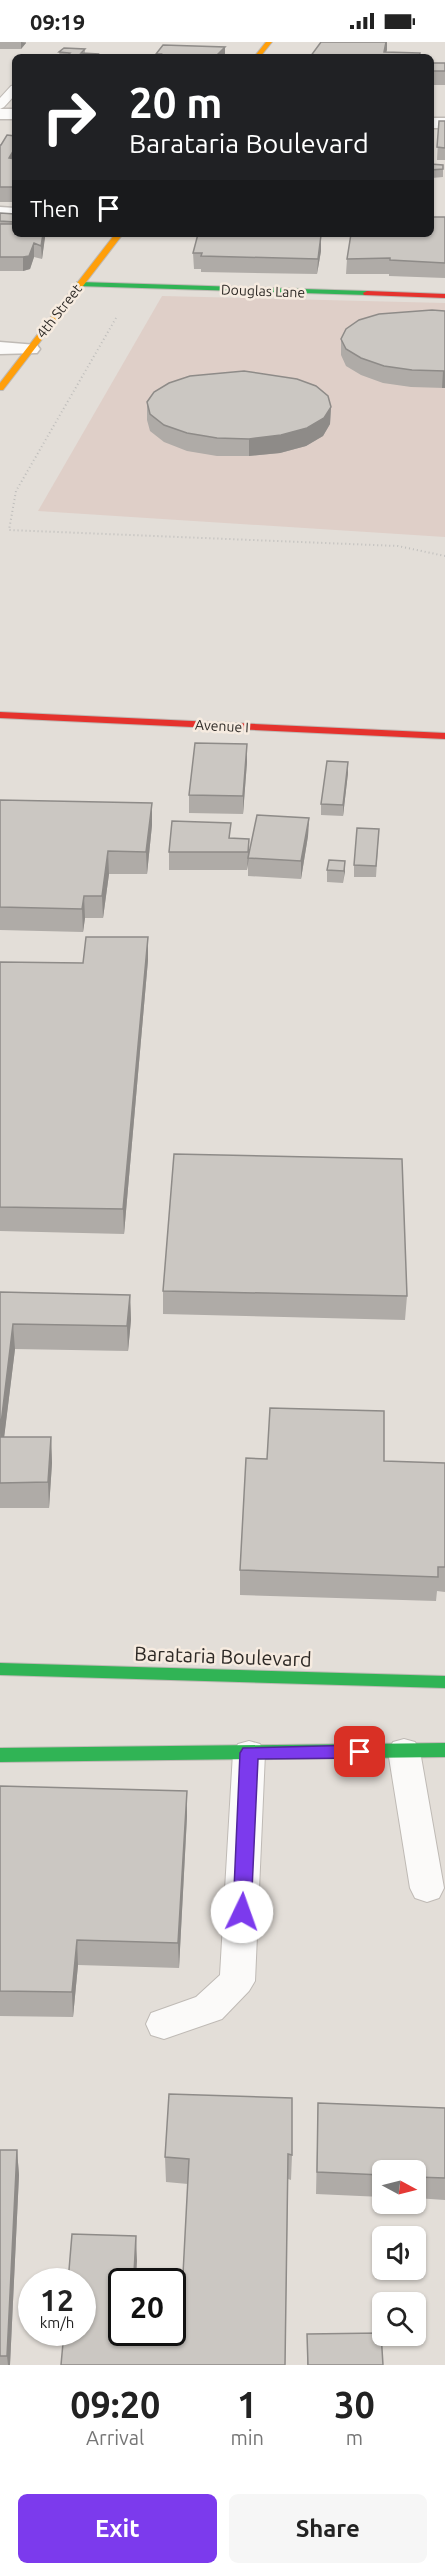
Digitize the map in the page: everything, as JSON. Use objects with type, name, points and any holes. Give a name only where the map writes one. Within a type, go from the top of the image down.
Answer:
[{"type":"main road","points":[[259,54],[269,42]]},
{"type":"main road","name":"4th Street","points":[[0,388],[117,237]]},
{"type":"main road","name":"Douglas Lane","points":[[80,284],[445,296]]},
{"type":"main road","name":"Avenue I","points":[[0,716],[445,736]]},
{"type":"main road","name":"Barataria Boulevard","points":[[0,1669],[445,1682]]},
{"type":"main road","points":[[0,1755],[445,1750]]},
{"type":"street","points":[[0,348],[30,349]]},
{"type":"lane","points":[[0,105],[12,91]]},
{"type":"lane","points":[[404,1751],[427,1887]]},
{"type":"lane","points":[[164,2024],[210,2008],[237,1981],[249,1753]]},
{"type":"path","points":[[134,287],[16,491],[9,530],[398,546],[445,556]]},
{"type":"shaded area","points":[[162,296],[445,303],[445,537],[38,511]]},
{"type":"building","points":[[321,42],[386,42],[384,52],[420,53],[420,54],[312,54]]},
{"type":"building","points":[[163,45],[225,47],[218,54],[156,54]]},
{"type":"building","points":[[64,48],[85,49],[81,53],[98,54],[69,54],[59,52]]},
{"type":"building","points":[[434,63],[445,63],[445,71],[434,71]]},
{"type":"building","points":[[439,121],[445,121],[445,148],[437,147]]},
{"type":"building","points":[[7,135],[12,136],[12,153],[9,158],[12,158],[12,187],[0,187],[1,145]]},
{"type":"building","points":[[434,164],[443,165],[443,169],[434,170]]},
{"type":"building","points":[[0,213],[12,214],[12,222],[0,221]]},
{"type":"building","points":[[434,217],[445,217],[445,263],[390,260],[390,258],[347,259],[351,237],[434,237]]},
{"type":"building","points":[[0,224],[12,224],[12,237],[42,237],[41,246],[34,243],[29,256],[0,257]]},
{"type":"building","points":[[197,237],[321,237],[318,259],[201,256],[202,253],[193,253]]},
{"type":"building","points":[[445,311],[445,371],[384,366],[361,358],[346,349],[341,339],[346,329],[359,320],[379,314]]},
{"type":"building","points":[[244,371],[297,379],[316,386],[328,396],[331,407],[324,418],[307,428],[281,435],[249,439],[217,438],[187,433],[164,425],[150,414],[147,402],[154,392],[169,383],[190,376]]},
{"type":"building","points":[[195,743],[247,744],[243,796],[189,795]]},
{"type":"building","points":[[327,761],[348,762],[343,805],[321,804]]},
{"type":"building","points":[[0,800],[152,803],[146,852],[108,851],[102,896],[84,896],[82,909],[0,907]]},
{"type":"building","points":[[257,815],[309,818],[301,861],[248,858]]},
{"type":"building","points":[[172,821],[231,823],[229,838],[249,839],[248,852],[169,852]]},
{"type":"building","points":[[357,828],[379,829],[376,866],[354,865]]},
{"type":"building","points":[[329,860],[345,861],[344,871],[327,870]]},
{"type":"building","points":[[86,937],[148,937],[123,1209],[0,1207],[0,962],[83,963]]},
{"type":"building","points":[[174,1154],[402,1159],[407,1296],[163,1291]]},
{"type":"building","points":[[0,1292],[130,1295],[127,1326],[13,1324],[0,1432]]},
{"type":"building","points":[[270,1408],[384,1411],[384,1461],[445,1463],[445,1567],[438,1567],[438,1577],[240,1570],[246,1458],[267,1459]]},
{"type":"building","points":[[0,1437],[51,1437],[48,1482],[0,1483]]},
{"type":"building","points":[[0,1786],[187,1791],[178,1943],[77,1940],[72,1992],[0,1991]]},
{"type":"building","points":[[169,2094],[292,2098],[292,2155],[288,2154],[285,2365],[61,2365],[63,2346],[96,2346],[96,2268],[69,2268],[72,2234],[136,2236],[134,2268],[108,2268],[108,2346],[186,2346],[186,2268],[183,2268],[189,2159],[165,2157]]},
{"type":"building","points":[[318,2103],[445,2108],[445,2178],[426,2177],[426,2160],[372,2160],[372,2175],[317,2172]]},
{"type":"building","points":[[0,2150],[17,2150],[7,2356],[0,2356]]},
{"type":"building","points":[[372,2333],[372,2346],[382,2346],[383,2365],[308,2365],[307,2334]]},
{"type":"traffic: fast","points":[[80,284],[367,293]]},
{"type":"traffic: fast","points":[[0,1669],[445,1682]]},
{"type":"traffic: fast","points":[[0,1755],[445,1750]]},
{"type":"traffic: slow","points":[[259,54],[269,42]]},
{"type":"traffic: slow","points":[[0,388],[117,237]]},
{"type":"traffic: jam","points":[[367,293],[445,296]]},
{"type":"traffic: jam","points":[[0,715],[445,736]]},
{"type":"route","points":[[242,1912],[249,1753],[360,1752]]}]
